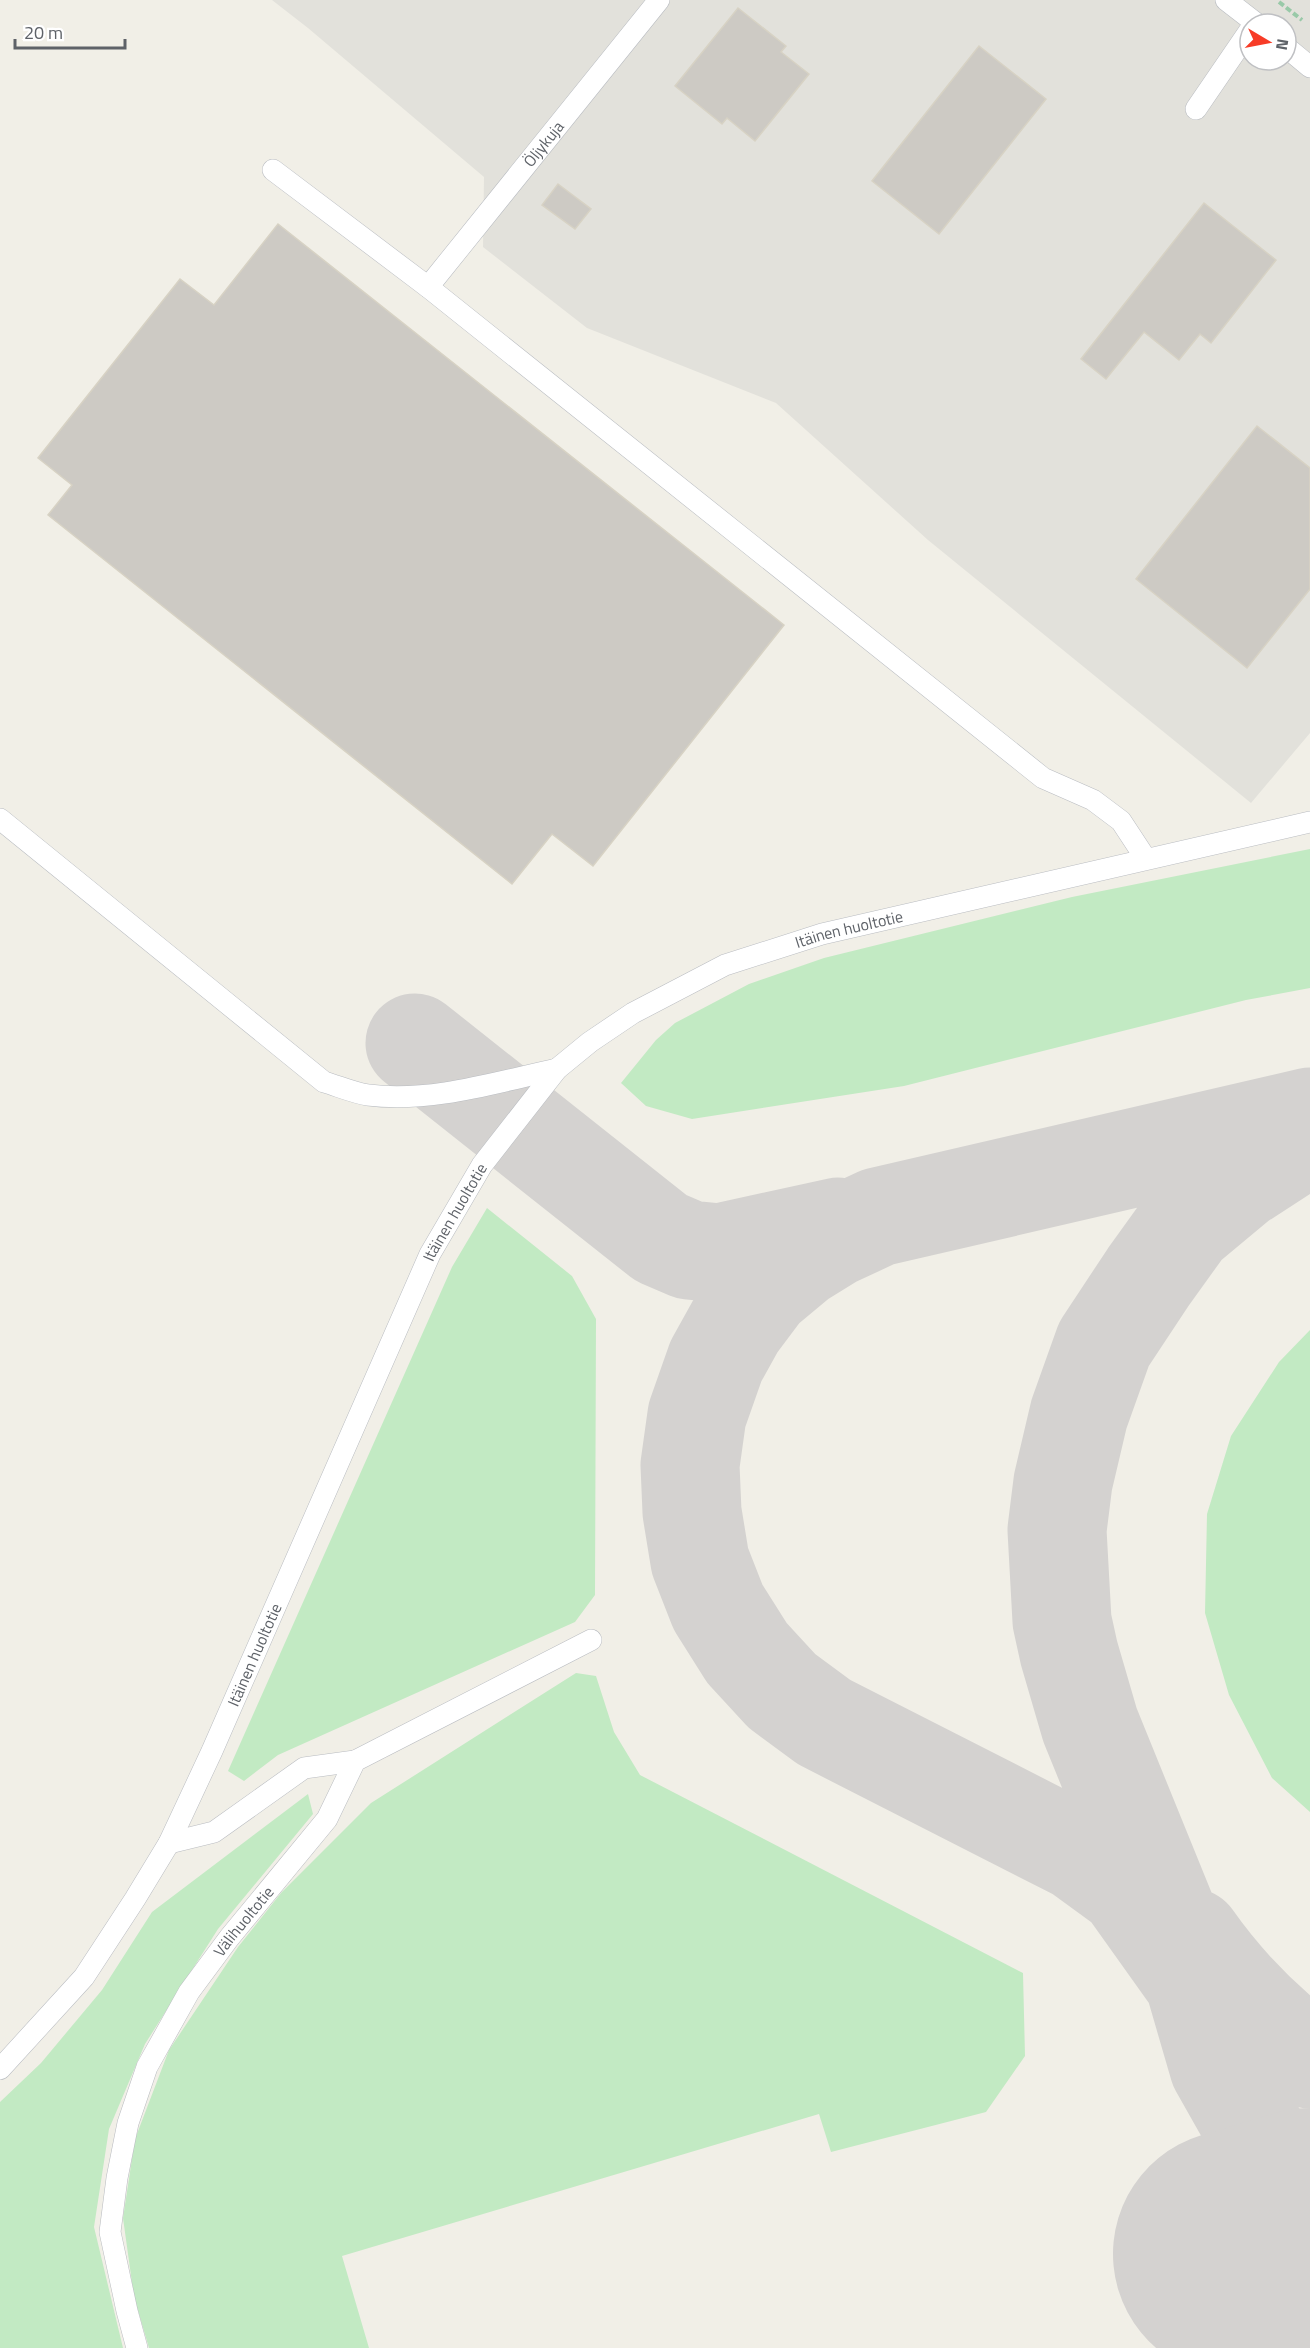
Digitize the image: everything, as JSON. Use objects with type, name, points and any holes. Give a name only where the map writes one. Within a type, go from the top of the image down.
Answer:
[{"type":"lane","name":"Öljykuja","points":[[428,287],[659,0]]},
{"type":"lane","points":[[1226,0],[1239,12]]},
{"type":"lane","points":[[1196,109],[1238,48]]},
{"type":"lane","points":[[1298,57],[1310,67]]},
{"type":"lane","points":[[273,170],[428,287],[1043,778],[1093,800],[1122,820],[1146,859]]},
{"type":"lane","points":[[0,819],[324,1082],[367,1095],[414,1095],[457,1090],[557,1070]]},
{"type":"lane","name":"Itäinen huoltotie","points":[[0,2069],[84,1977],[169,1843],[212,1751],[430,1254],[482,1165],[557,1070],[590,1042],[633,1013],[725,965],[822,934],[1310,822]]},
{"type":"lane","points":[[169,1843],[214,1832],[304,1768],[355,1761],[591,1640]]},
{"type":"lane","name":"Välihuoltotie","points":[[137,2348],[110,2232],[117,2178],[128,2123],[147,2067],[196,1983],[229,1938],[327,1819],[355,1761]]},
{"type":"path","points":[[1276,0],[1310,27]]},
{"type":"shaded area","points":[[272,0],[1310,0],[1310,733],[1251,803],[928,540],[776,403],[587,328],[483,247],[484,177]]},
{"type":"green space","points":[[1310,849],[1310,988],[1246,1000],[904,1086],[692,1119],[646,1106],[621,1083],[656,1040],[675,1023],[749,984],[824,958],[1072,897]]},
{"type":"green space","points":[[487,1208],[572,1276],[596,1319],[595,1595],[575,1622],[278,1755],[244,1781],[228,1771],[452,1267]]},
{"type":"green space","points":[[1310,1330],[1310,1812],[1272,1778],[1229,1695],[1205,1613],[1207,1514],[1231,1436],[1279,1362]]},
{"type":"green space","points":[[576,1673],[596,1676],[614,1732],[640,1775],[1023,1973],[1025,2056],[986,2112],[831,2152],[819,2114],[342,2256],[369,2348],[149,2348],[134,2297],[123,2218],[135,2139],[169,2050],[238,1947],[281,1893],[371,1803]]},
{"type":"green space","points":[[308,1794],[313,1814],[218,1929],[145,2044],[109,2129],[94,2227],[123,2348],[0,2348],[0,2102],[41,2063],[102,1990],[152,1912]]},
{"type":"building","points":[[738,8],[786,46],[781,52],[809,74],[755,141],[727,118],[722,124],[675,86]]},
{"type":"building","points":[[979,46],[1046,99],[939,234],[872,181]]},
{"type":"building","points":[[558,184],[591,209],[575,229],[542,205]]},
{"type":"building","points":[[1204,203],[1276,260],[1211,343],[1200,334],[1179,360],[1144,332],[1106,379],[1081,359]]},
{"type":"building","points":[[278,224],[784,625],[593,866],[552,834],[512,884],[48,515],[72,485],[38,458],[180,279],[214,305]]},
{"type":"building","points":[[1257,426],[1310,468],[1310,589],[1247,668],[1136,579]]},
{"type":"taxiway","points":[[415,1043],[661,1238],[689,1250],[719,1253],[838,1227]]},
{"type":"taxiway","points":[[1194,1981],[1127,1887],[1079,1852],[824,1722],[782,1691],[747,1653],[718,1607],[700,1561],[692,1512],[690,1465],[697,1415],[716,1361],[736,1325],[763,1289],[799,1259],[833,1238],[878,1217],[1310,1117]]},
{"type":"taxiway","points":[[1310,1135],[1239,1181],[1185,1226],[1104,1344],[1079,1414],[1063,1482],[1057,1530],[1062,1621],[1090,1725],[1194,1981],[1219,2067],[1310,2228]]},
{"type":"taxiway","points":[[1192,1938],[1246,2003],[1310,2059]]},
{"type":"runway","points":[[1237,2254],[1310,2232]]}]
